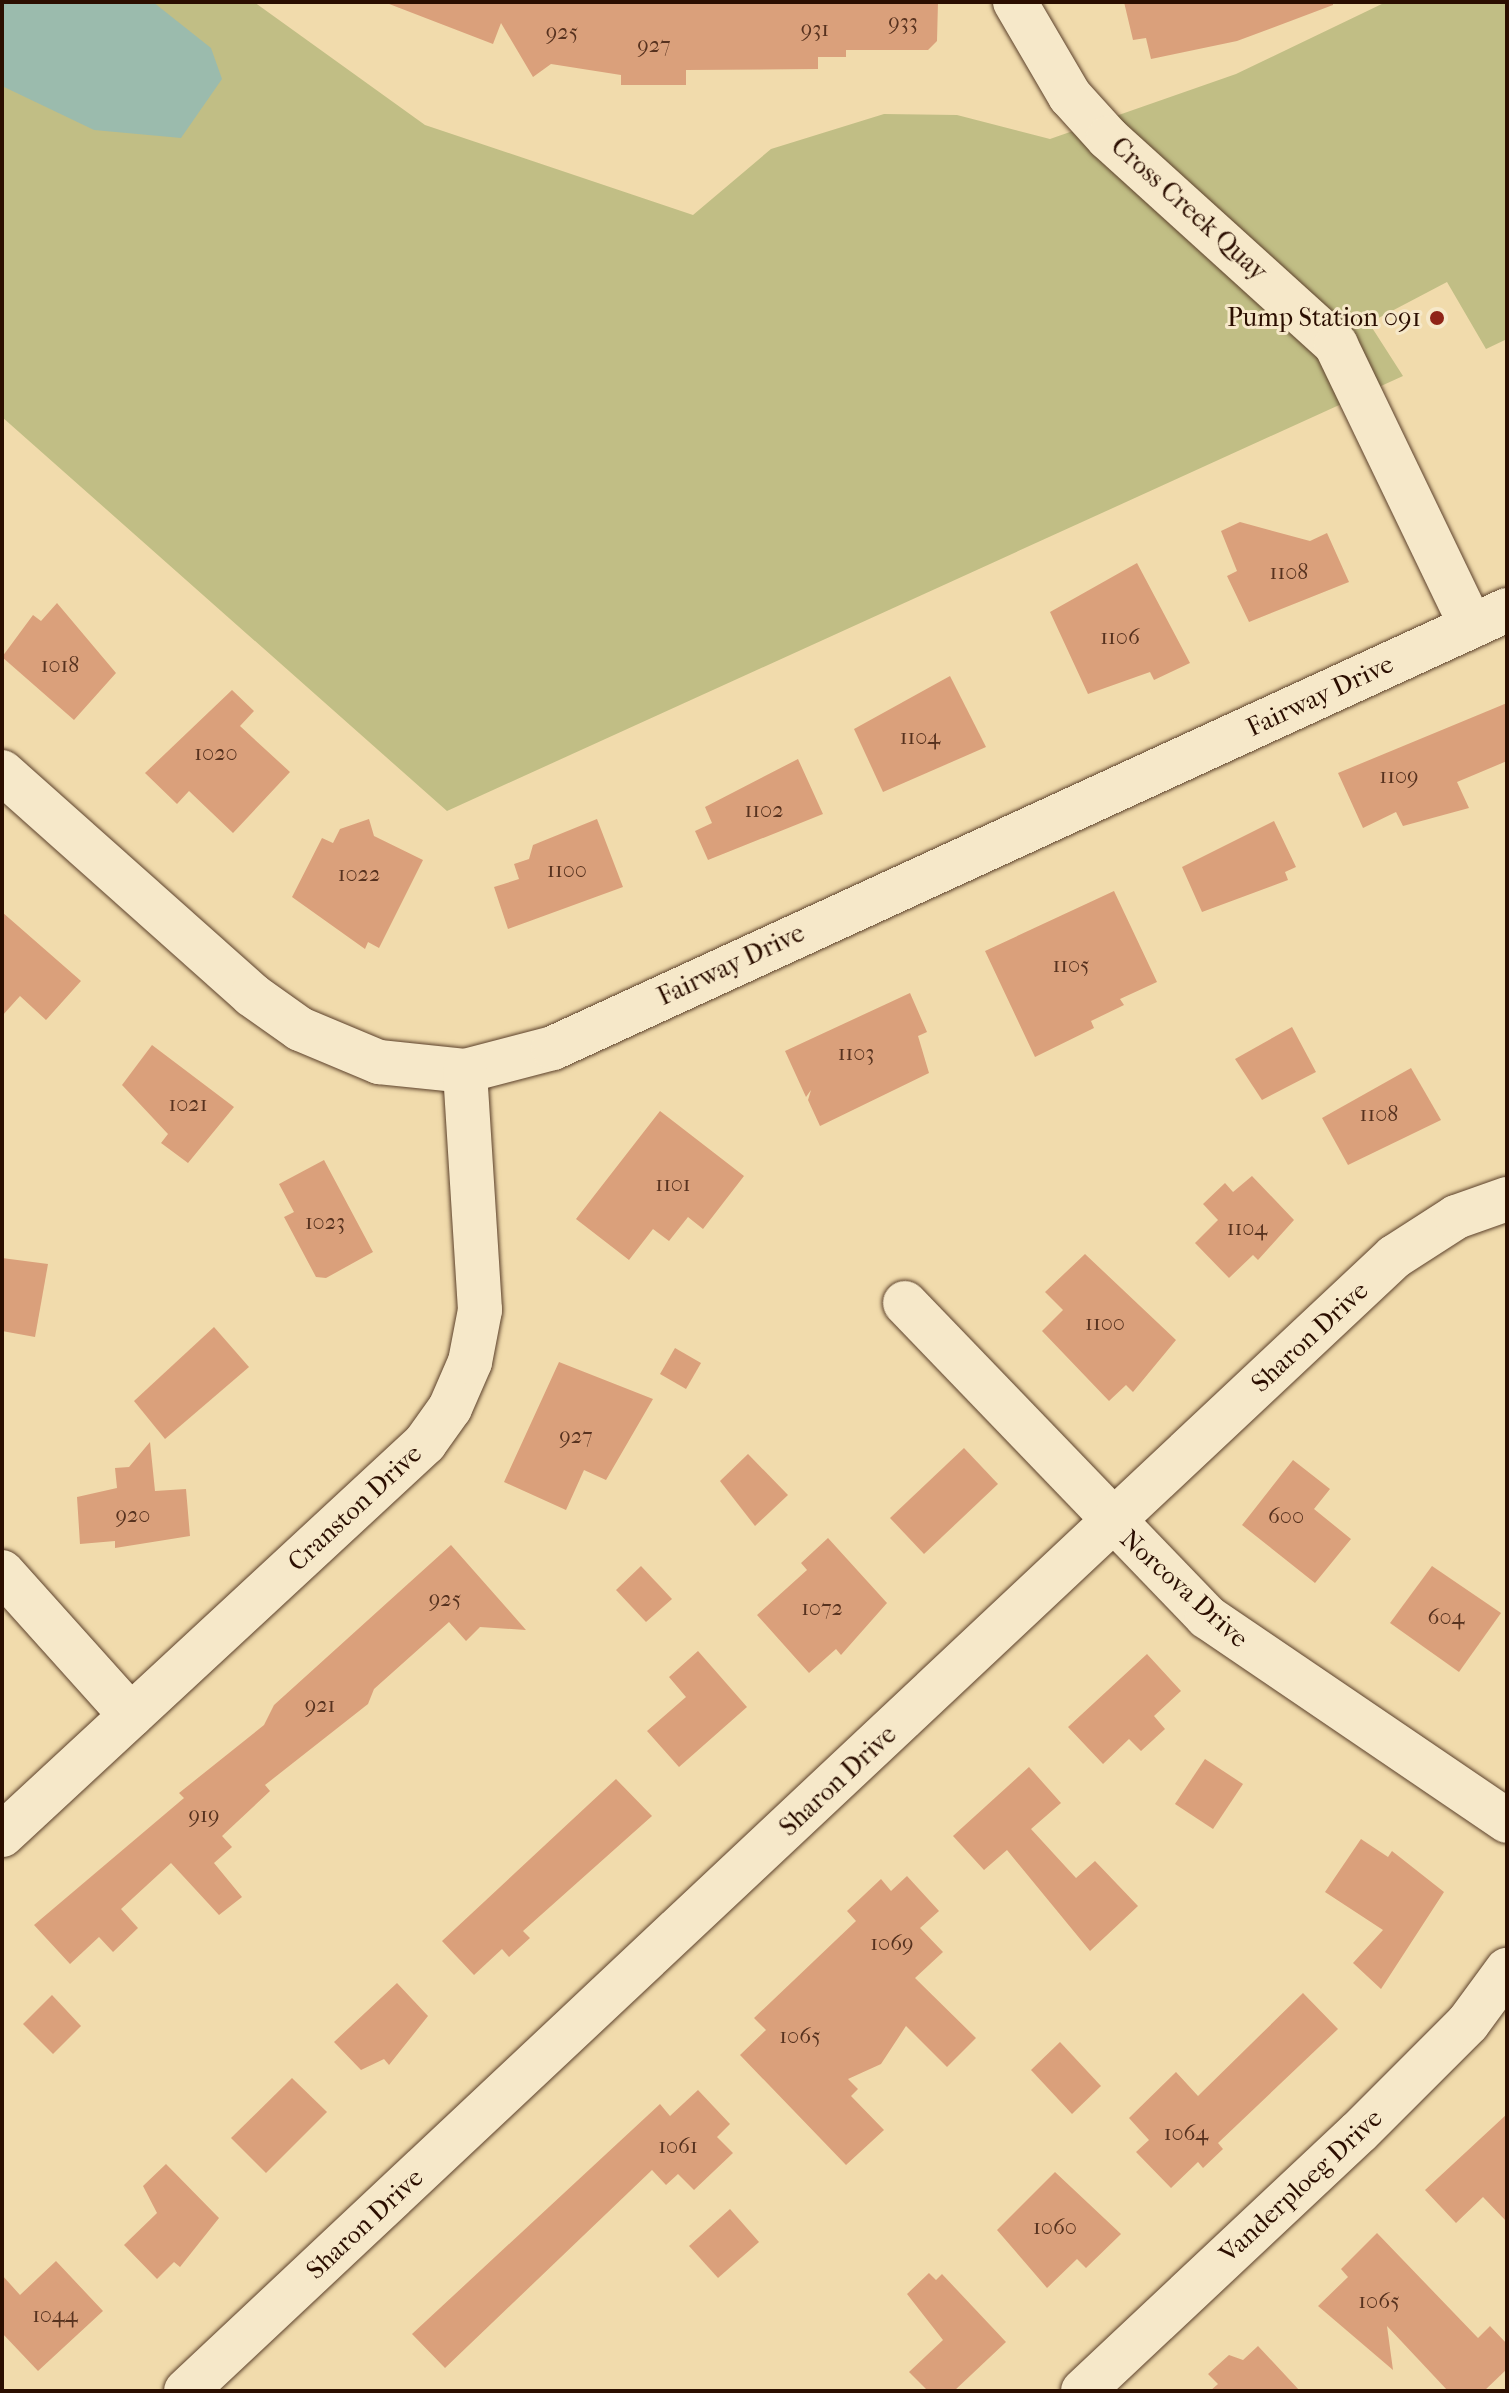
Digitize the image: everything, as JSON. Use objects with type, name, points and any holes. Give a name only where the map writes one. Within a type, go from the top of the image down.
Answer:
[{"type":"street","name":"Cross Creek Quay","points":[[1015,2],[1070,96],[1108,138],[1336,345],[1489,618]]},
{"type":"street","name":"Fairway Drive","points":[[2,772],[252,995],[300,1029],[379,1062],[465,1071],[553,1048],[1489,618]]},
{"type":"street","name":"Cranston Drive","points":[[2,1835],[425,1443],[450,1408],[470,1362],[480,1310],[465,1071]]},
{"type":"street","name":"Sharon Drive","points":[[186,2391],[1394,1257],[1456,1217],[1507,1199]]},
{"type":"street","name":"Norcova Drive","points":[[905,1303],[1112,1523],[1244,1645],[1507,1821]]},
{"type":"street","points":[[2,1572],[131,1716]]},
{"type":"street","name":"Vanderploeg Drive","points":[[1083,2391],[1359,2132],[1468,2023],[1507,1970]]},
{"type":"shaded area","points":[[2,2],[254,2],[425,125],[693,215],[771,149],[884,114],[957,115],[1050,139],[1236,74],[1386,2],[1507,2],[1507,339],[1486,349],[1447,282],[1369,323],[1403,376],[447,811],[2,417]]},
{"type":"shaded area","points":[[2,2],[153,2],[211,48],[222,79],[181,138],[94,130],[2,86]]},
{"type":"building","points":[[384,2],[938,2],[937,41],[928,50],[846,50],[846,57],[818,57],[818,69],[686,70],[686,85],[621,85],[621,75],[551,64],[533,77],[501,23],[493,44]]},
{"type":"building","points":[[1124,2],[1333,2],[1333,5],[1237,41],[1151,59],[1146,38],[1133,40]]},
{"type":"building","points":[[1240,522],[1310,541],[1327,533],[1349,582],[1249,622],[1227,576],[1237,571],[1221,531]]},
{"type":"building","points":[[1137,563],[1190,663],[1154,680],[1150,672],[1088,694],[1050,612]]},
{"type":"building","points":[[57,603],[116,673],[74,720],[2,657],[33,615],[41,621]]},
{"type":"building","points":[[950,676],[986,747],[883,792],[854,729]]},
{"type":"building","points":[[232,690],[254,711],[240,726],[290,772],[233,833],[189,791],[177,804],[145,773]]},
{"type":"building","points":[[1507,703],[1507,761],[1457,782],[1469,808],[1403,826],[1396,812],[1363,828],[1338,773]]},
{"type":"building","points":[[798,759],[823,814],[708,860],[695,831],[712,823],[705,807]]},
{"type":"building","points":[[369,819],[374,836],[423,860],[379,948],[368,942],[365,949],[292,897],[322,838],[333,843],[340,829]]},
{"type":"building","points":[[597,819],[623,887],[508,929],[494,887],[519,879],[514,864],[529,859],[533,845]]},
{"type":"building","points":[[1274,821],[1296,867],[1285,872],[1288,880],[1202,912],[1182,867]]},
{"type":"building","points":[[1114,891],[1157,982],[1120,999],[1124,1005],[1091,1021],[1094,1028],[1035,1057],[985,951]]},
{"type":"building","points":[[2,912],[81,981],[46,1020],[20,996],[2,1016]]},
{"type":"building","points":[[910,993],[927,1032],[918,1036],[929,1073],[820,1126],[808,1100],[811,1090],[806,1097],[785,1051]]},
{"type":"building","points":[[1292,1027],[1316,1072],[1262,1100],[1235,1059]]},
{"type":"building","points":[[152,1045],[234,1107],[188,1163],[161,1143],[168,1134],[122,1085]]},
{"type":"building","points":[[1411,1068],[1441,1120],[1348,1165],[1322,1118]]},
{"type":"building","points":[[660,1111],[744,1176],[703,1229],[688,1217],[669,1241],[653,1229],[629,1260],[576,1219]]},
{"type":"building","points":[[324,1160],[373,1252],[326,1278],[316,1277],[284,1217],[294,1212],[279,1184]]},
{"type":"building","points":[[1252,1176],[1294,1220],[1258,1260],[1253,1255],[1229,1278],[1195,1243],[1218,1220],[1203,1204],[1225,1183],[1233,1192]]},
{"type":"building","points":[[1085,1254],[1176,1340],[1133,1392],[1126,1385],[1109,1401],[1042,1331],[1063,1310],[1045,1292]]},
{"type":"building","points":[[2,1258],[48,1264],[35,1337],[2,1331]]},
{"type":"building","points":[[214,1327],[249,1367],[165,1439],[134,1401]]},
{"type":"building","points":[[675,1348],[701,1363],[686,1389],[660,1374]]},
{"type":"building","points":[[559,1362],[653,1399],[606,1480],[584,1470],[566,1510],[504,1482]]},
{"type":"building","points":[[150,1442],[155,1491],[186,1489],[190,1536],[115,1548],[115,1541],[80,1544],[77,1497],[117,1488],[115,1468],[129,1467]]},
{"type":"building","points":[[964,1448],[998,1484],[924,1554],[890,1518]]},
{"type":"building","points":[[748,1454],[788,1495],[755,1526],[720,1481]]},
{"type":"building","points":[[1293,1460],[1330,1489],[1314,1509],[1351,1539],[1315,1583],[1242,1525]]},
{"type":"building","points":[[828,1538],[887,1603],[841,1655],[836,1649],[809,1673],[757,1615],[807,1570],[801,1563]]},
{"type":"building","points":[[451,1545],[526,1630],[480,1627],[466,1641],[449,1622],[374,1689],[368,1704],[265,1785],[270,1791],[222,1836],[232,1847],[214,1863],[242,1897],[219,1915],[171,1863],[121,1909],[138,1928],[113,1952],[99,1937],[70,1964],[34,1925],[184,1798],[179,1793],[264,1725],[274,1705]]},
{"type":"building","points":[[641,1566],[672,1599],[646,1622],[616,1590]]},
{"type":"building","points":[[1432,1566],[1501,1613],[1459,1672],[1390,1623]]},
{"type":"building","points":[[698,1651],[747,1707],[679,1767],[647,1731],[686,1697],[669,1677]]},
{"type":"building","points":[[1147,1654],[1181,1691],[1154,1716],[1165,1729],[1141,1751],[1129,1739],[1103,1764],[1068,1727]]},
{"type":"building","points":[[1205,1759],[1243,1784],[1213,1829],[1175,1804]]},
{"type":"building","points":[[1029,1767],[1061,1803],[1031,1829],[1076,1878],[1095,1861],[1138,1906],[1090,1951],[1007,1850],[984,1870],[953,1836]]},
{"type":"building","points":[[616,1779],[652,1816],[523,1931],[530,1938],[509,1957],[502,1949],[474,1975],[442,1941]]},
{"type":"building","points":[[1361,1839],[1388,1857],[1392,1851],[1444,1892],[1381,1989],[1353,1963],[1383,1930],[1325,1892]]},
{"type":"building","points":[[907,1876],[939,1911],[920,1928],[943,1952],[915,1978],[976,2038],[947,2067],[906,2026],[881,2064],[848,2079],[858,2089],[851,2096],[884,2130],[846,2165],[740,2055],[766,2030],[754,2018],[856,1921],[847,1911],[881,1879],[891,1891]]},
{"type":"building","points":[[397,1983],[428,2016],[389,2065],[384,2059],[361,2070],[334,2042]]},
{"type":"building","points":[[1303,1993],[1338,2029],[1218,2143],[1223,2149],[1203,2168],[1198,2162],[1171,2188],[1136,2152],[1149,2140],[1129,2118],[1176,2072],[1198,2096]]},
{"type":"building","points":[[52,1995],[81,2026],[53,2054],[23,2024]]},
{"type":"building","points":[[1060,2042],[1101,2086],[1072,2114],[1031,2070]]},
{"type":"building","points":[[292,2078],[327,2112],[266,2173],[231,2138]]},
{"type":"building","points":[[698,2090],[730,2124],[717,2137],[733,2153],[694,2190],[678,2174],[666,2185],[652,2170],[445,2368],[412,2334],[660,2104],[670,2116]]},
{"type":"building","points":[[1507,2114],[1507,2222],[1483,2197],[1456,2223],[1425,2190]]},
{"type":"building","points":[[166,2164],[219,2218],[180,2267],[174,2262],[157,2279],[124,2245],[157,2213],[143,2186]]},
{"type":"building","points":[[1055,2172],[1121,2234],[1086,2268],[1077,2259],[1047,2288],[997,2230]]},
{"type":"building","points":[[730,2209],[759,2242],[718,2278],[689,2246]]},
{"type":"building","points":[[1377,2233],[1478,2338],[1490,2326],[1507,2344],[1507,2369],[1484,2391],[1448,2391],[1387,2326],[1393,2370],[1318,2306],[1348,2277],[1341,2269]]},
{"type":"building","points":[[56,2261],[103,2311],[38,2371],[2,2333],[2,2275],[20,2295]]},
{"type":"building","points":[[929,2273],[936,2280],[942,2274],[1006,2342],[954,2391],[928,2391],[909,2372],[943,2340],[907,2294]]},
{"type":"building","points":[[1258,2346],[1300,2391],[1210,2391],[1218,2384],[1208,2374],[1229,2355],[1243,2360]]},
{"type":"place","name":"Pump Station 091","points":[[1437,318]]}]
